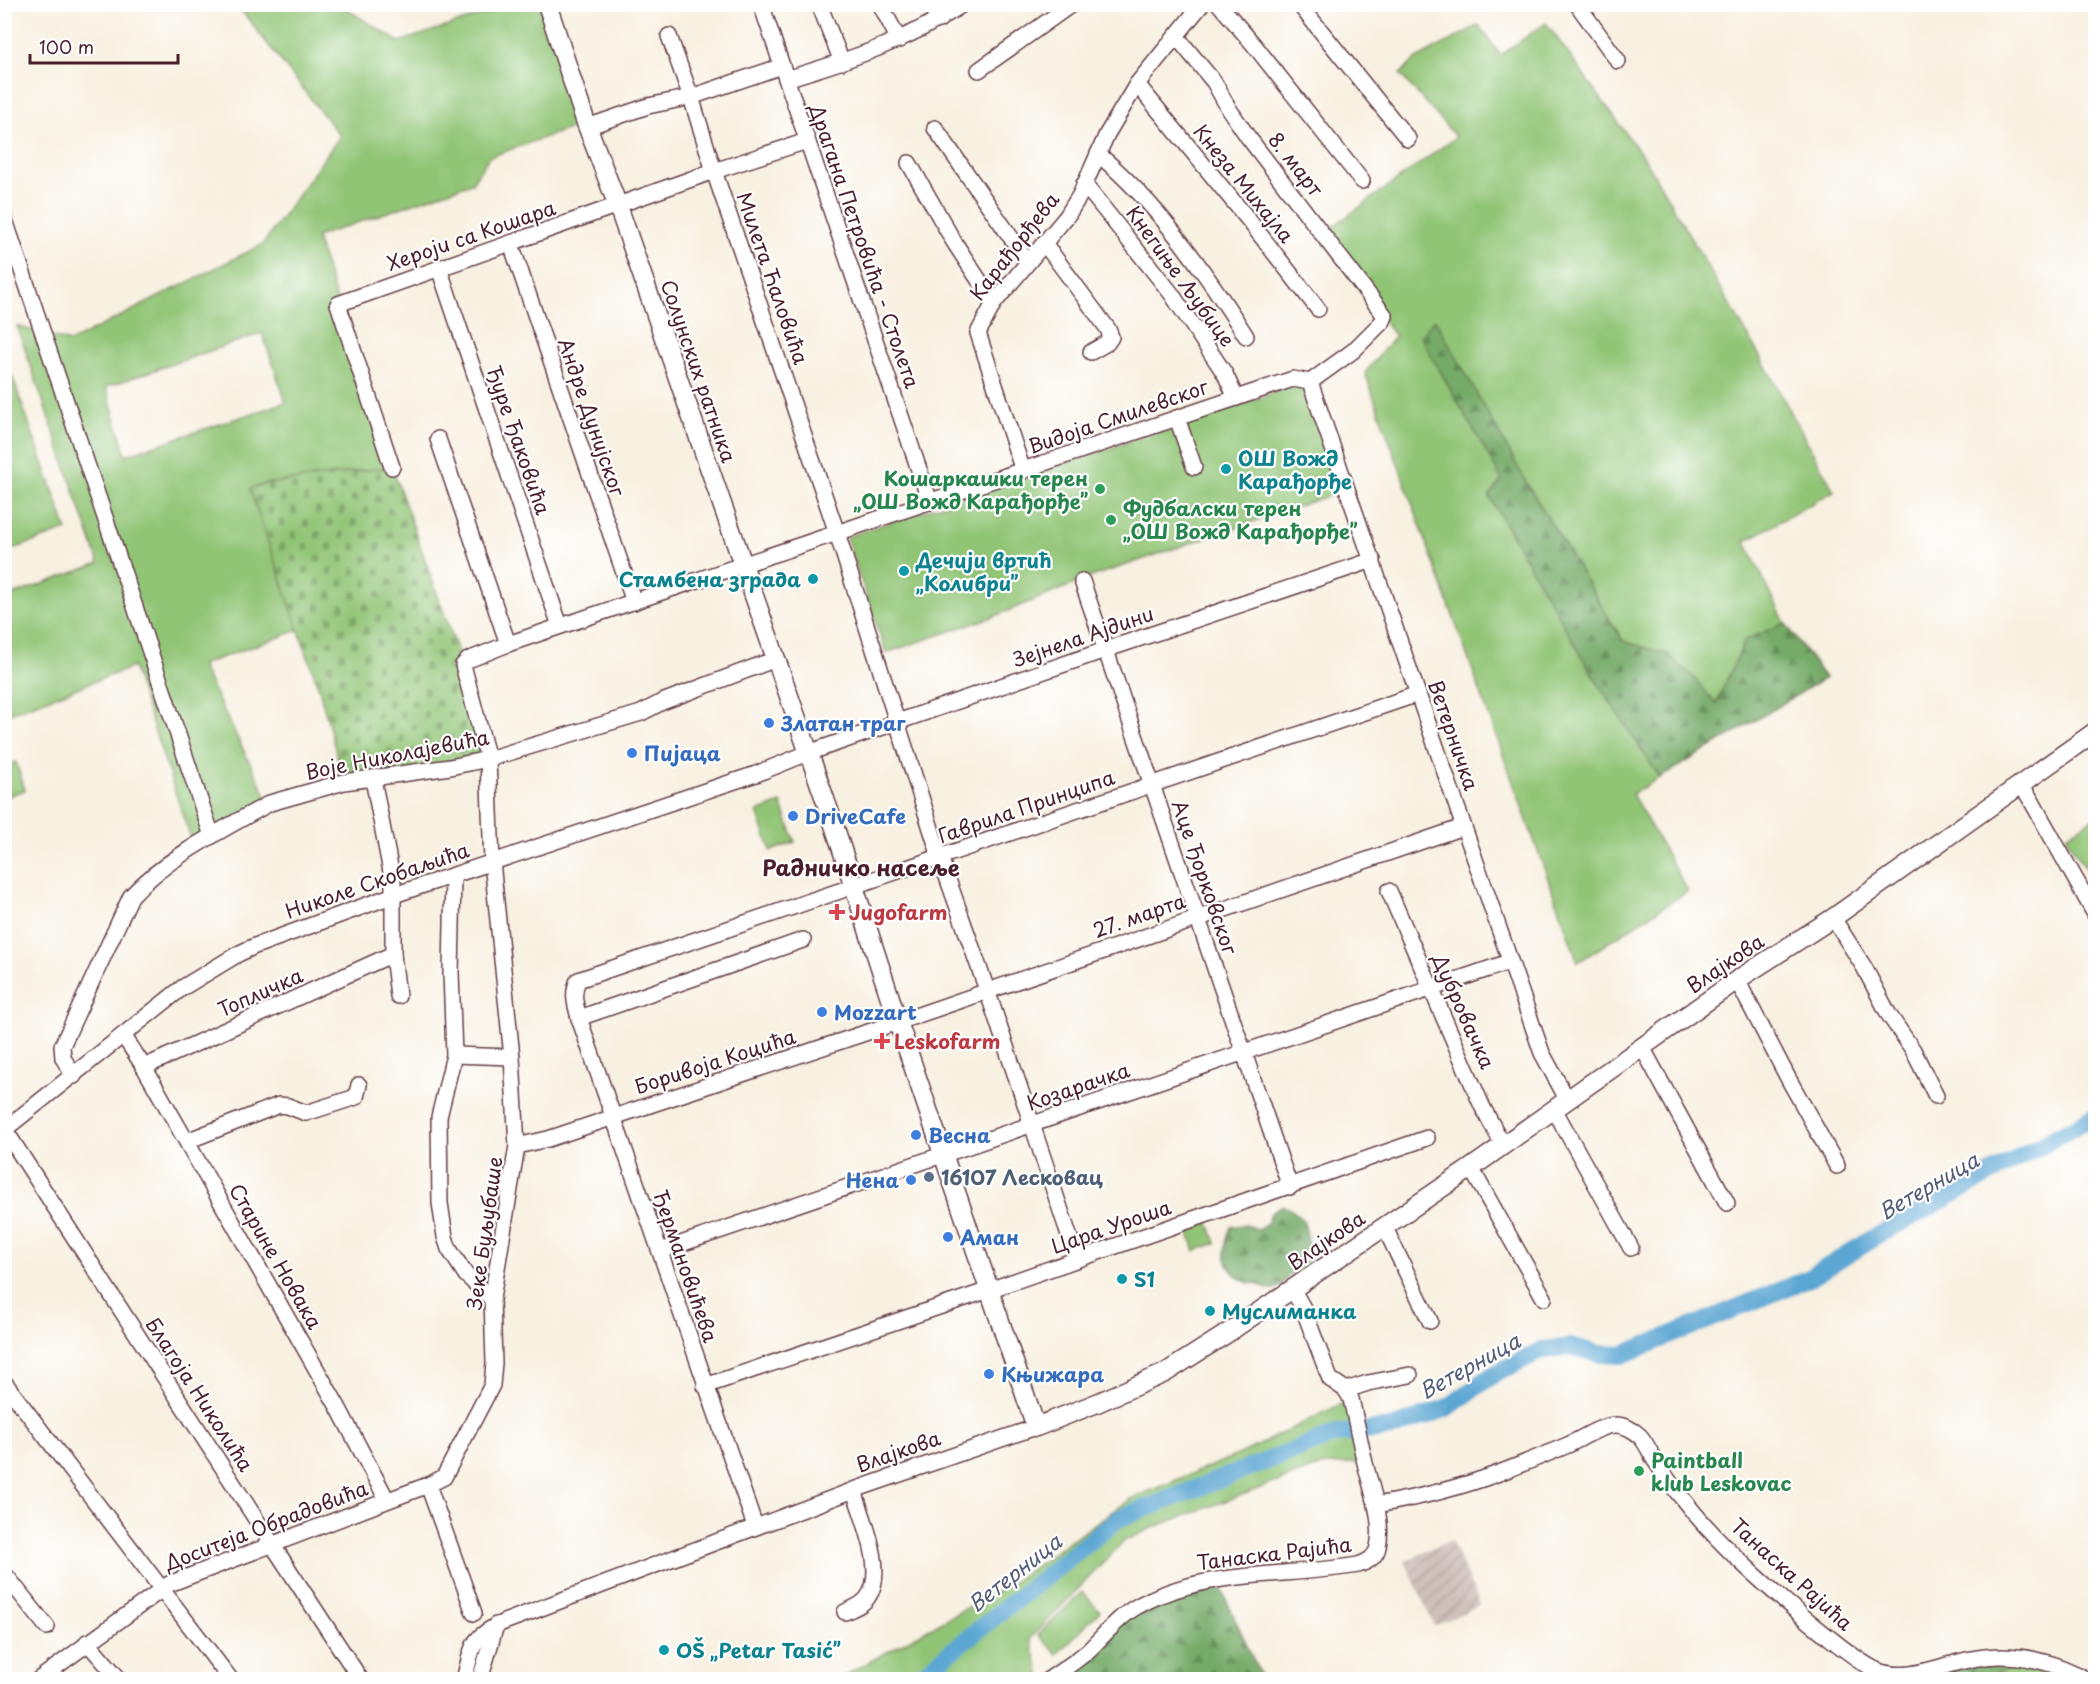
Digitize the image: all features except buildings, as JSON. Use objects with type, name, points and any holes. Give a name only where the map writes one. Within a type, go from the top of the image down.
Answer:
[{"type":"main road","name":"Солунских ратника","points":[[547,4],[588,127],[618,206],[834,825],[898,1022],[1036,1427]]},
{"type":"main road","name":"Влајкова","points":[[1036,1427],[1165,1373],[1293,1290],[1471,1168],[1737,980],[1833,918],[2096,731]]},
{"type":"street","name":"Драгана Петровића - Столета","points":[[761,4],[930,502]]},
{"type":"street","points":[[819,4],[842,62]]},
{"type":"street","points":[[880,4],[899,40]]},
{"type":"street","points":[[930,4],[939,20]]},
{"type":"street","points":[[588,127],[648,106],[784,73],[842,62],[899,40],[939,20],[963,4]]},
{"type":"street","points":[[980,70],[1072,4]]},
{"type":"street","name":"Карађорђева","points":[[1023,471],[978,333],[994,303],[1066,216],[1107,134],[1137,84],[1202,4]]},
{"type":"street","points":[[1219,4],[1362,181]]},
{"type":"street","points":[[1299,4],[1408,139]]},
{"type":"street","points":[[1577,4],[1618,61]]},
{"type":"street","name":"Милета Ћаловића","points":[[669,36],[837,533],[940,857],[1077,1259]]},
{"type":"street","name":"8. март","points":[[1176,36],[1214,82],[1229,110],[1248,137],[1385,316],[1383,321],[1353,351],[1310,381]]},
{"type":"street","name":"Кнеза Михајла","points":[[1137,84],[1317,309]]},
{"type":"street","points":[[935,128],[1028,262]]},
{"type":"street","name":"Хероји са Кошара","points":[[392,467],[338,304],[714,171],[807,141]]},
{"type":"street","points":[[1098,154],[1137,189],[1161,217],[1222,298],[1245,336]]},
{"type":"street","points":[[909,163],[954,242],[994,303]]},
{"type":"street","name":"Кнегиње Љубице","points":[[1084,184],[1189,319],[1225,374],[1236,398]]},
{"type":"street","points":[[4,217],[212,836]]},
{"type":"street","points":[[1044,243],[1108,329],[1111,337],[1107,343],[1091,352]]},
{"type":"street","name":"Андре Дунијског","points":[[511,244],[634,603]]},
{"type":"street","name":"Ђуре Ђаковића","points":[[439,268],[560,626]]},
{"type":"street","name":"Видоја Смилевског","points":[[743,565],[1293,379],[1310,381]]},
{"type":"street","name":"Ветерничка","points":[[1310,381],[1560,1104],[1631,1248]]},
{"type":"street","points":[[1177,418],[1194,467]]},
{"type":"street","points":[[438,439],[508,644],[743,565]]},
{"type":"street","name":"Зејнела Ајдини","points":[[808,753],[1373,560]]},
{"type":"street","name":"Аце Ђорковског","points":[[1082,581],[1290,1187]]},
{"type":"street","name":"Зеке Буљубаше","points":[[428,1485],[444,1477],[449,1470],[492,1385],[494,1363],[492,1299],[517,1146],[512,1057],[492,862],[488,759],[464,665],[468,660],[508,644]]},
{"type":"street","name":"Воје Николајевића","points":[[74,1076],[63,1058],[62,1046],[131,897],[160,870],[212,836],[280,799],[344,782],[488,759],[640,713],[662,702],[776,659]]},
{"type":"street","name":"Гаврила Принципа","points":[[578,980],[1418,694]]},
{"type":"street","name":"Николе Скобаљића","points":[[5,1130],[182,988],[231,957],[255,945],[394,895],[756,774],[808,753]]},
{"type":"street","points":[[373,779],[393,882],[393,954],[398,996]]},
{"type":"street","points":[[2021,784],[2096,916]]},
{"type":"street","name":"27. марта","points":[[898,1022],[1463,827]]},
{"type":"street","points":[[453,876],[451,973],[454,1055],[439,1117],[440,1203],[449,1250],[466,1275],[492,1299]]},
{"type":"street","name":"Дубровачка","points":[[1389,891],[1482,1106],[1503,1145]]},
{"type":"street","points":[[1833,918],[1864,967],[1889,1015],[1913,1050],[1936,1096]]},
{"type":"street","points":[[579,1018],[803,940]]},
{"type":"street","name":"Топличка","points":[[144,1067],[393,954]]},
{"type":"street","name":"Козарачка","points":[[660,1251],[1509,962]]},
{"type":"street","name":"Ђермановићева","points":[[578,980],[573,991],[579,1018],[755,1526]]},
{"type":"street","points":[[1737,980],[1837,1166]]},
{"type":"street","name":"Боривоја Коцића","points":[[613,1117],[898,1022]]},
{"type":"street","name":"Старине Новака","points":[[123,1035],[187,1141],[338,1407],[387,1500]]},
{"type":"street","points":[[1642,1047],[1727,1203]]},
{"type":"street","points":[[454,1055],[512,1057]]},
{"type":"street","points":[[187,1141],[279,1105],[306,1113],[334,1105],[356,1097],[359,1085]]},
{"type":"street","name":"Зеке Буљубаше","points":[[517,1146],[548,1139],[613,1117]]},
{"type":"street","name":"Благоја Николића","points":[[5,1130],[361,1680]]},
{"type":"street","name":"Цара Уроша","points":[[705,1386],[1290,1187],[1427,1138]]},
{"type":"street","points":[[1471,1168],[1544,1298]]},
{"type":"street","points":[[1385,1228],[1430,1321]]},
{"type":"street","points":[[1293,1290],[1303,1308],[1330,1379],[1349,1394],[1410,1375]]},
{"type":"street","points":[[4,1382],[231,1680]]},
{"type":"street","name":"Танаска Рајића","points":[[1048,1680],[1077,1661],[1133,1608],[1164,1594],[1217,1579],[1343,1568],[1367,1562],[1378,1549],[1376,1505],[1349,1394]]},
{"type":"street","name":"Танаска Рајића","points":[[1376,1505],[1413,1499],[1463,1486],[1602,1429],[1613,1425],[1622,1426],[1640,1436],[1664,1474],[1691,1510],[1731,1551],[1786,1602],[1856,1658],[1878,1671],[1897,1675],[1930,1670],[1977,1658],[1999,1656],[2031,1659],[2070,1670],[2086,1680]]},
{"type":"street","name":"Влајкова","points":[[480,1635],[496,1625],[755,1526],[1036,1427]]},
{"type":"street","points":[[428,1485],[480,1635],[464,1680]]},
{"type":"street","name":"Доситеја Обрадовића","points":[[38,1680],[161,1588],[428,1485]]},
{"type":"street","points":[[845,1612],[869,1596],[876,1574],[872,1550],[854,1490]]},
{"type":"street","points":[[4,1573],[47,1627]]},
{"type":"street","points":[[474,1613],[489,1624],[496,1625],[481,1679]]},
{"type":"street","points":[[87,1642],[120,1680]]},
{"type":"shaded area","points":[[1451,1540],[1480,1605],[1434,1626],[1405,1561]]},
{"type":"green space","points":[[237,5],[340,5],[399,42],[512,5],[547,5],[586,123],[489,157],[472,183],[316,237],[392,467],[264,484],[250,489],[299,630],[201,665],[270,803],[194,848],[133,667],[5,715],[5,598],[99,563],[17,326],[70,342],[263,244],[340,136]],"holes":[[[262,333],[286,402],[126,455],[106,387]]]},
{"type":"green space","points":[[1546,23],[1646,161],[1765,365],[1834,491],[1745,541],[1785,623],[1825,678],[1632,794],[1688,891],[1578,962],[1365,373],[1395,336],[1320,236],[1456,137],[1400,74],[1416,59],[1479,25],[1500,55]]},
{"type":"green space","points":[[1435,319],[1528,485],[1623,641],[1667,654],[1693,677],[1716,704],[1745,640],[1785,623],[1825,678],[1660,778],[1595,679],[1489,496],[1502,480],[1420,336]]},
{"type":"green space","points":[[5,368],[12,376],[67,530],[5,552]]},
{"type":"green space","points":[[1294,386],[1302,387],[1305,391],[1340,492],[1094,576],[995,616],[886,653],[846,537]]},
{"type":"green space","points":[[392,467],[460,658],[488,759],[344,782],[319,689],[250,489],[264,484]]},
{"type":"green space","points":[[16,762],[25,790],[5,797],[5,766]]},
{"type":"green space","points":[[781,803],[795,842],[771,851],[757,812]]},
{"type":"green space","points":[[2095,817],[2095,864],[2087,870],[2065,836]]},
{"type":"green space","points":[[1283,1206],[1295,1212],[1302,1220],[1309,1249],[1309,1268],[1304,1272],[1291,1273],[1275,1289],[1246,1282],[1231,1270],[1226,1257],[1226,1243],[1231,1227],[1246,1224],[1258,1230],[1269,1221],[1268,1217],[1272,1212]]},
{"type":"green space","points":[[1209,1223],[1216,1243],[1195,1251],[1188,1230]]},
{"type":"green space","points":[[1351,1399],[1365,1462],[1321,1466],[1154,1527],[1124,1541],[1030,1639],[1042,1679],[837,1680],[1011,1583],[1130,1499],[1240,1454]]},
{"type":"green space","points":[[1217,1579],[1262,1679],[1048,1680],[1123,1617]]},
{"type":"green space","points":[[1082,1592],[1100,1611],[1057,1654],[1038,1635]]},
{"type":"green space","points":[[2031,1659],[2087,1680],[1984,1680]]},
{"type":"green space","points":[[2031,1659],[1984,1679],[1903,1680],[1913,1673]]},
{"type":"waterway","name":"Ветерница","points":[[915,1680],[1118,1519],[1336,1434],[1392,1428],[1447,1408],[1493,1375],[1542,1350],[1573,1347],[1600,1354],[1622,1355],[1810,1278],[1874,1238],[2096,1115]]},
{"type":"place","name":"ОШ Вожд Карађорђе","points":[[1226,469]]},
{"type":"place","name":"Кошаркашки терен „ОШ Вожд Карађорђе”","points":[[1100,489]]},
{"type":"place","name":"Фудбалски терен „ОШ Вожд Карађорђе”","points":[[1111,520]]},
{"type":"place","name":"Дечији вртић „Колибри”","points":[[904,571]]},
{"type":"place","name":"Стамбена зграда","points":[[813,579]]},
{"type":"place","name":"Златан траг","points":[[769,723]]},
{"type":"place","name":"Пијаца","points":[[632,753]]},
{"type":"place","name":"DriveCafe","points":[[793,816]]},
{"type":"place","name":"Jugofarm","points":[[837,912]]},
{"type":"place","name":"Mozzart","points":[[822,1012]]},
{"type":"place","name":"Leskofarm","points":[[882,1041]]},
{"type":"place","name":"Весна","points":[[916,1135]]},
{"type":"place","name":"16107 Лесковац","points":[[929,1177]]},
{"type":"place","name":"Нена","points":[[911,1180]]},
{"type":"place","name":"Аман","points":[[948,1237]]},
{"type":"place","name":"S1","points":[[1122,1279]]},
{"type":"place","name":"Муслиманка","points":[[1210,1311]]},
{"type":"place","name":"Књижара","points":[[989,1374]]},
{"type":"place","name":"Paintball klub Leskovac","points":[[1639,1471]]},
{"type":"place","name":"OŠ „Petar Tasić”","points":[[664,1650]]},
{"type":"district","name":"Радничко насеље","points":[[861,866]]}]
